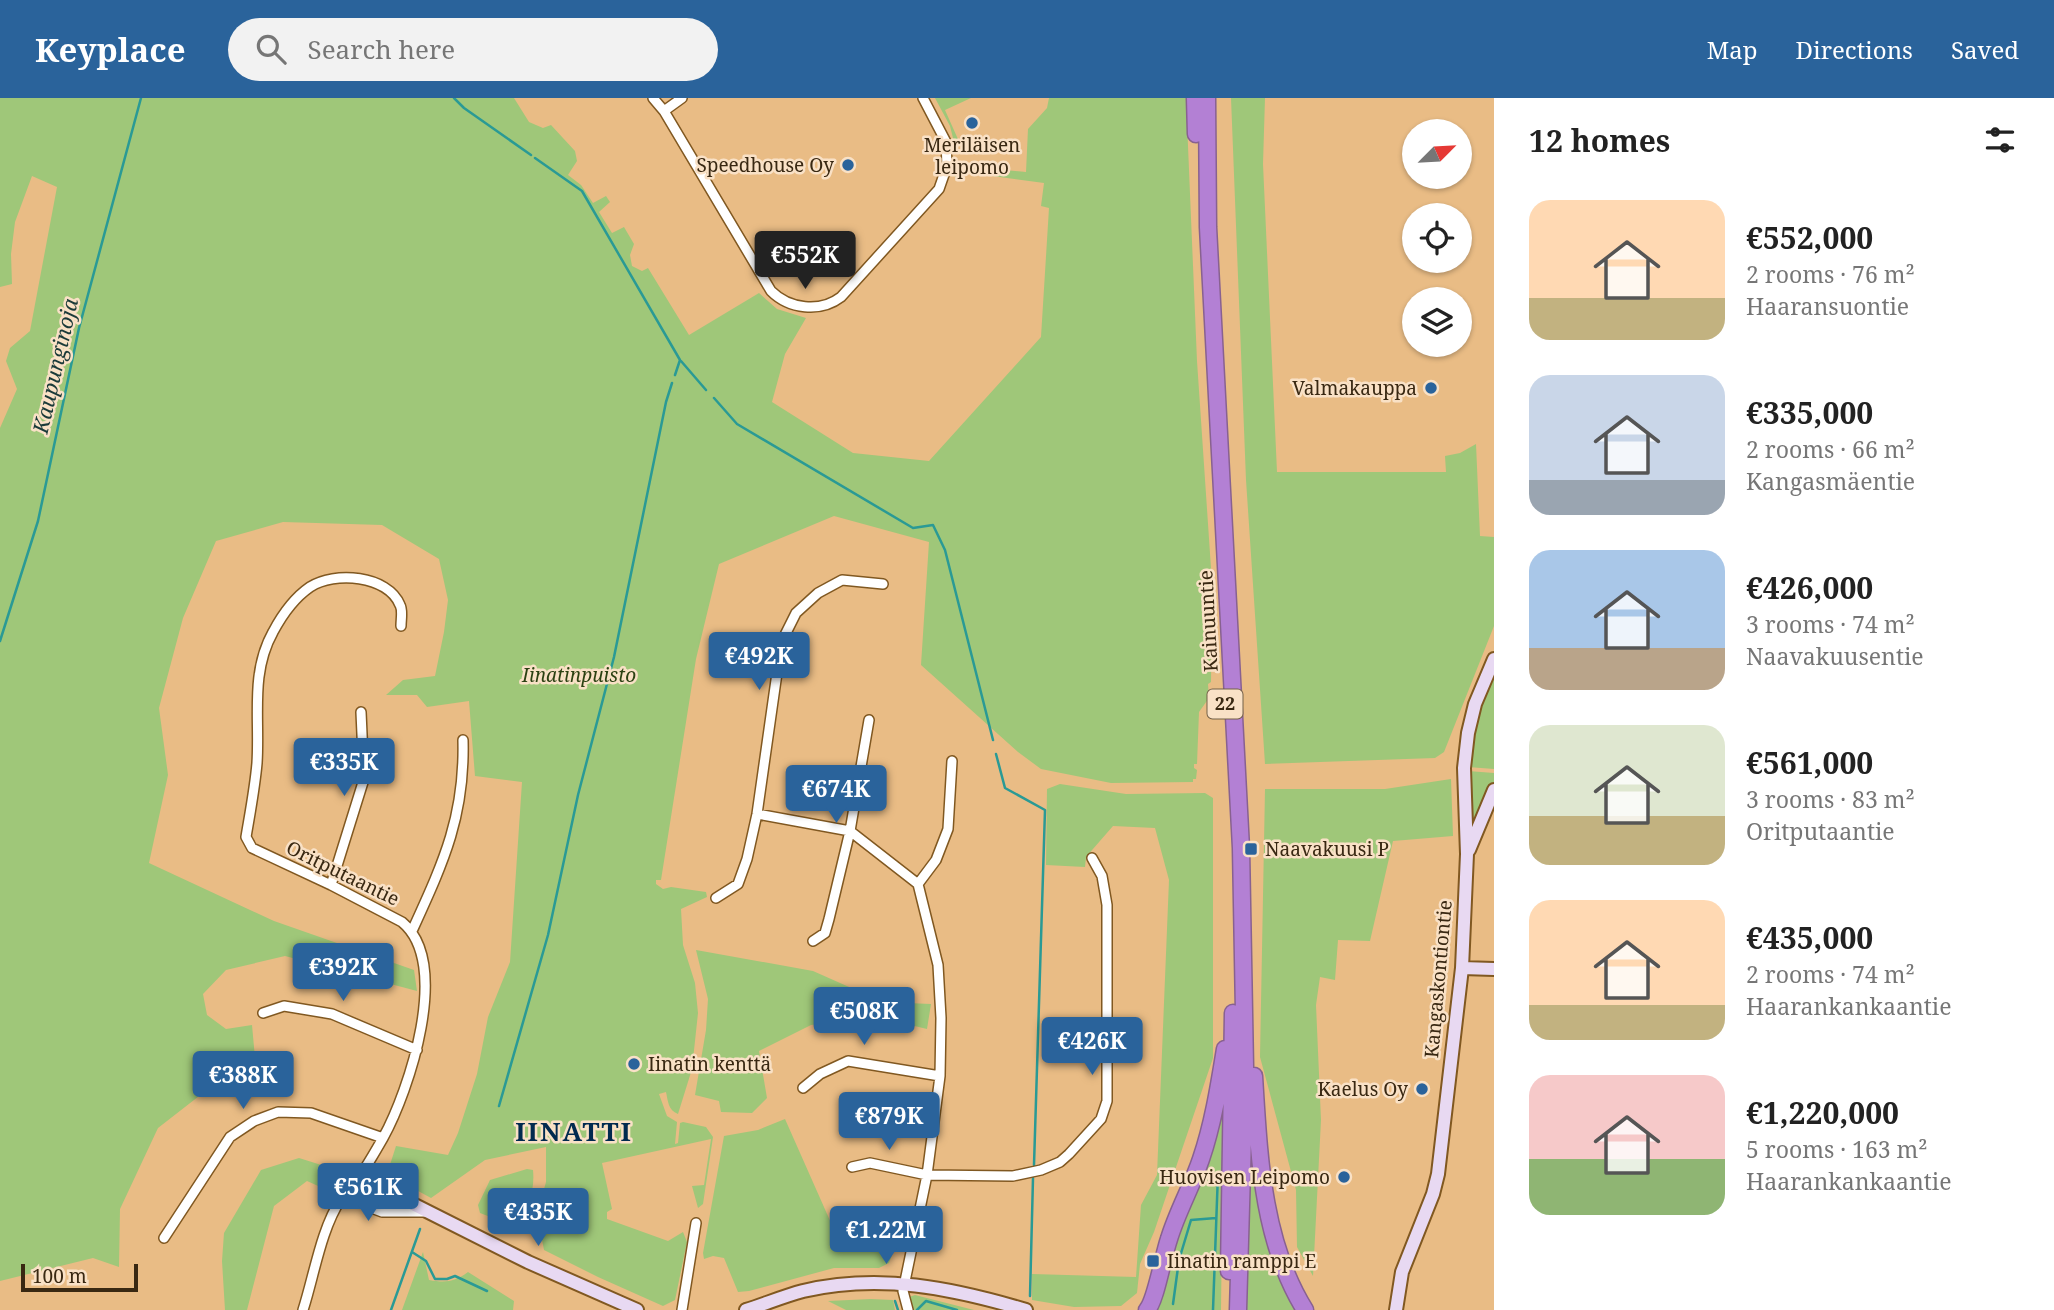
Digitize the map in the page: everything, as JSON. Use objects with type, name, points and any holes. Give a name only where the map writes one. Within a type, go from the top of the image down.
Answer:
[{"type":"highway","name":"Kainuuntie","points":[[1195,98],[1198,231],[1228,763],[1238,1005],[1245,1067],[1238,1310]]},
{"type":"highway","name":"Kainuuntie","points":[[1207,98],[1208,227],[1237,760],[1238,1005],[1228,1310]]},
{"type":"highway","points":[[1146,1310],[1152,1304],[1170,1235],[1201,1160],[1238,1005]]},
{"type":"highway","points":[[1238,1005],[1253,1052],[1259,1156],[1269,1216],[1282,1267],[1305,1310]]},
{"type":"street","points":[[653,98],[664,111],[771,291],[786,301],[814,307],[828,305],[841,296],[939,190],[947,166],[946,142],[923,98]]},
{"type":"street","points":[[664,111],[682,98]]},
{"type":"street","name":"Oritputaantie","points":[[303,1310],[328,1226],[341,1199],[359,1177],[383,1138],[405,1091],[417,1050],[424,1011],[424,974],[420,949],[412,931],[402,922],[331,885],[252,849],[247,843],[257,763],[259,667],[273,631],[292,603],[312,586],[332,579],[347,576],[364,579],[391,592],[401,606],[401,626]]},
{"type":"street","points":[[716,898],[738,884],[747,859],[757,814],[779,659],[785,635],[796,613],[818,593],[842,580],[883,584]]},
{"type":"street","name":"Kangaskontiontie","points":[[1396,1310],[1402,1272],[1433,1195],[1438,1174],[1462,968],[1467,854],[1464,768],[1475,704],[1494,659]]},
{"type":"street","points":[[331,885],[364,779],[361,712]]},
{"type":"street","points":[[813,941],[825,933],[850,831],[869,720]]},
{"type":"street","points":[[412,931],[454,832],[464,776],[463,740]]},
{"type":"street","points":[[918,884],[936,860],[948,830],[952,761]]},
{"type":"street","name":"Kangaskontiontie","points":[[1467,854],[1494,790]]},
{"type":"street","points":[[757,814],[850,831],[918,884],[938,965],[940,1076],[927,1175],[905,1283],[908,1310]]},
{"type":"street","points":[[852,1167],[870,1163],[927,1175],[1013,1176],[1041,1170],[1060,1162],[1101,1119],[1107,1101],[1107,905],[1102,876],[1093,858]]},
{"type":"street","points":[[1462,968],[1494,969]]},
{"type":"street","points":[[263,1013],[284,1006],[331,1014],[417,1050]]},
{"type":"street","points":[[803,1088],[820,1074],[848,1061],[940,1076]]},
{"type":"street","points":[[164,1238],[230,1138],[254,1121],[278,1112],[311,1113],[383,1138]]},
{"type":"street","points":[[359,1177],[527,1262],[637,1310]]},
{"type":"street","points":[[381,1188],[373,1192],[371,1202],[374,1209],[382,1212],[427,1212]]},
{"type":"street","points":[[682,1310],[696,1223]]},
{"type":"street","points":[[746,1310],[802,1291],[853,1282],[905,1283],[945,1288],[1026,1310]]},
{"type":"green space","name":"Iinatinpuisto","points":[[0,98],[514,98],[529,122],[543,128],[551,125],[575,151],[577,161],[568,175],[581,185],[593,203],[606,196],[610,202],[599,212],[612,233],[624,227],[634,244],[630,255],[632,266],[642,271],[648,268],[689,335],[759,293],[777,309],[806,318],[785,354],[772,402],[853,453],[929,461],[1041,337],[1049,208],[1041,206],[1044,183],[963,172],[962,178],[959,179],[954,176],[955,162],[1026,172],[1028,129],[1047,108],[1049,98],[1186,98],[1197,361],[1212,583],[1211,682],[1208,684],[1209,698],[1199,712],[1197,764],[1194,764],[1197,770],[1196,779],[1193,779],[1193,782],[1111,783],[1041,769],[1018,752],[921,665],[929,542],[834,516],[719,564],[696,659],[661,880],[656,880],[656,884],[663,889],[671,887],[706,892],[707,897],[681,909],[683,945],[695,983],[698,1013],[692,1069],[678,1114],[670,1108],[666,1092],[659,1094],[667,1116],[677,1122],[675,1144],[678,1143],[680,1123],[683,1122],[706,1127],[713,1137],[703,1204],[698,1208],[692,1186],[704,1185],[711,1139],[602,1163],[612,1209],[607,1212],[607,1219],[668,1241],[683,1232],[687,1242],[675,1300],[663,1306],[544,1250],[537,1214],[546,1182],[546,1147],[485,1160],[431,1198],[387,1174],[396,1146],[448,1155],[458,1133],[477,1074],[488,1017],[510,962],[522,782],[475,776],[469,701],[427,707],[417,695],[386,695],[403,680],[435,676],[448,600],[439,559],[382,525],[283,522],[216,541],[183,618],[159,708],[168,775],[149,863],[274,921],[414,970],[417,991],[285,956],[226,970],[203,994],[207,1015],[226,1029],[252,1025],[256,1069],[203,1093],[158,1128],[120,1209],[119,1267],[93,1258],[0,1281],[0,428],[17,389],[6,361],[10,348],[30,331],[57,187],[32,176],[15,222],[11,254],[12,284],[0,287]]},
{"type":"green space","points":[[935,98],[971,98],[945,110],[961,146],[955,146],[950,126]]},
{"type":"green space","points":[[1231,98],[1265,98],[1263,164],[1277,472],[1446,472],[1445,456],[1460,453],[1476,444],[1480,536],[1494,537],[1494,626],[1444,752],[1435,758],[1265,764],[1246,480]]},
{"type":"green space","points":[[1494,666],[1494,769],[1468,767],[1470,734]]},
{"type":"green space","points":[[1468,771],[1494,773],[1494,785],[1469,843]]},
{"type":"green space","points":[[1451,779],[1453,836],[1393,841],[1370,941],[1338,940],[1335,980],[1320,977],[1316,1005],[1321,1120],[1313,1276],[1297,1247],[1296,1190],[1260,1057],[1265,789],[1385,789]]},
{"type":"green space","points":[[1060,784],[1126,794],[1205,793],[1213,798],[1213,1058],[1154,1232],[1140,1264],[1137,1293],[1121,1306],[1074,1307],[1032,1300],[1032,1274],[1136,1277],[1141,1205],[1157,1175],[1169,880],[1155,828],[1113,826],[1086,857],[1085,867],[1046,865],[1047,789]]},
{"type":"green space","points":[[696,950],[813,971],[883,1002],[931,1004],[927,1029],[873,1016],[811,1025],[759,1051],[767,1098],[752,1113],[721,1112],[719,1101],[695,1095],[706,1030],[708,999]]},
{"type":"green space","points":[[1224,1067],[1221,1310],[1155,1310]]},
{"type":"green space","points":[[1249,1112],[1255,1155],[1300,1310],[1244,1310]]},
{"type":"green space","points":[[785,1119],[843,1250],[892,1255],[889,1263],[879,1268],[834,1268],[738,1292],[724,1258],[713,1256],[704,1259],[703,1253],[724,1136],[758,1130]]},
{"type":"green space","points":[[299,1158],[350,1174],[336,1194],[307,1181],[274,1206],[247,1310],[225,1310],[222,1261],[224,1233],[261,1170]]},
{"type":"green space","points":[[527,1169],[533,1170],[532,1192],[519,1218],[513,1223],[506,1223],[480,1213],[478,1205],[490,1180]]},
{"type":"green space","points":[[423,1252],[429,1280],[450,1281],[468,1272],[514,1301],[513,1310],[402,1310]]},
{"type":"green space","points":[[915,1295],[974,1310],[911,1310],[909,1297]]},
{"type":"green space","points":[[893,1300],[895,1310],[846,1310],[828,1301]]},
{"type":"waterway","name":"Kaupunginoja","points":[[0,641],[38,521],[79,328],[141,98]]},
{"type":"waterway","points":[[454,98],[531,155]]},
{"type":"waterway","points":[[535,158],[582,191],[680,360],[675,375]]},
{"type":"waterway","points":[[681,361],[706,390]]},
{"type":"waterway","points":[[499,1106],[548,935],[578,795],[614,657],[672,383]]},
{"type":"waterway","points":[[714,398],[737,424],[913,528],[933,525],[945,550],[993,740]]},
{"type":"waterway","points":[[996,754],[1005,788],[1045,810],[1034,1165]]},
{"type":"waterway","points":[[1213,1310],[1218,1173]]},
{"type":"waterway","points":[[1030,1296],[1033,1178]]},
{"type":"waterway","points":[[1173,1304],[1179,1260],[1191,1220],[1216,1218]]},
{"type":"waterway","points":[[391,1310],[420,1229]]},
{"type":"waterway","points":[[412,1252],[426,1261],[435,1279],[455,1276],[487,1291]]},
{"type":"waterway","points":[[895,1301],[898,1310]]},
{"type":"waterway","points":[[917,1310],[926,1301],[957,1310]]},
{"type":"place","name":"Meriläisen leipomo","points":[[972,123]]},
{"type":"place","name":"Speedhouse Oy","points":[[848,165]]},
{"type":"place","name":"Valmakauppa","points":[[1431,388]]},
{"type":"place","name":"Naavakuusi P","points":[[1251,849]]},
{"type":"place","name":"Iinatin kenttä","points":[[634,1064]]},
{"type":"place","name":"Kaelus Oy","points":[[1422,1089]]},
{"type":"place","name":"Huovisen Leipomo","points":[[1344,1177]]},
{"type":"place","name":"Iinatin ramppi E","points":[[1153,1261]]},
{"type":"district","name":"IINATTI","points":[[574,1132]]}]
